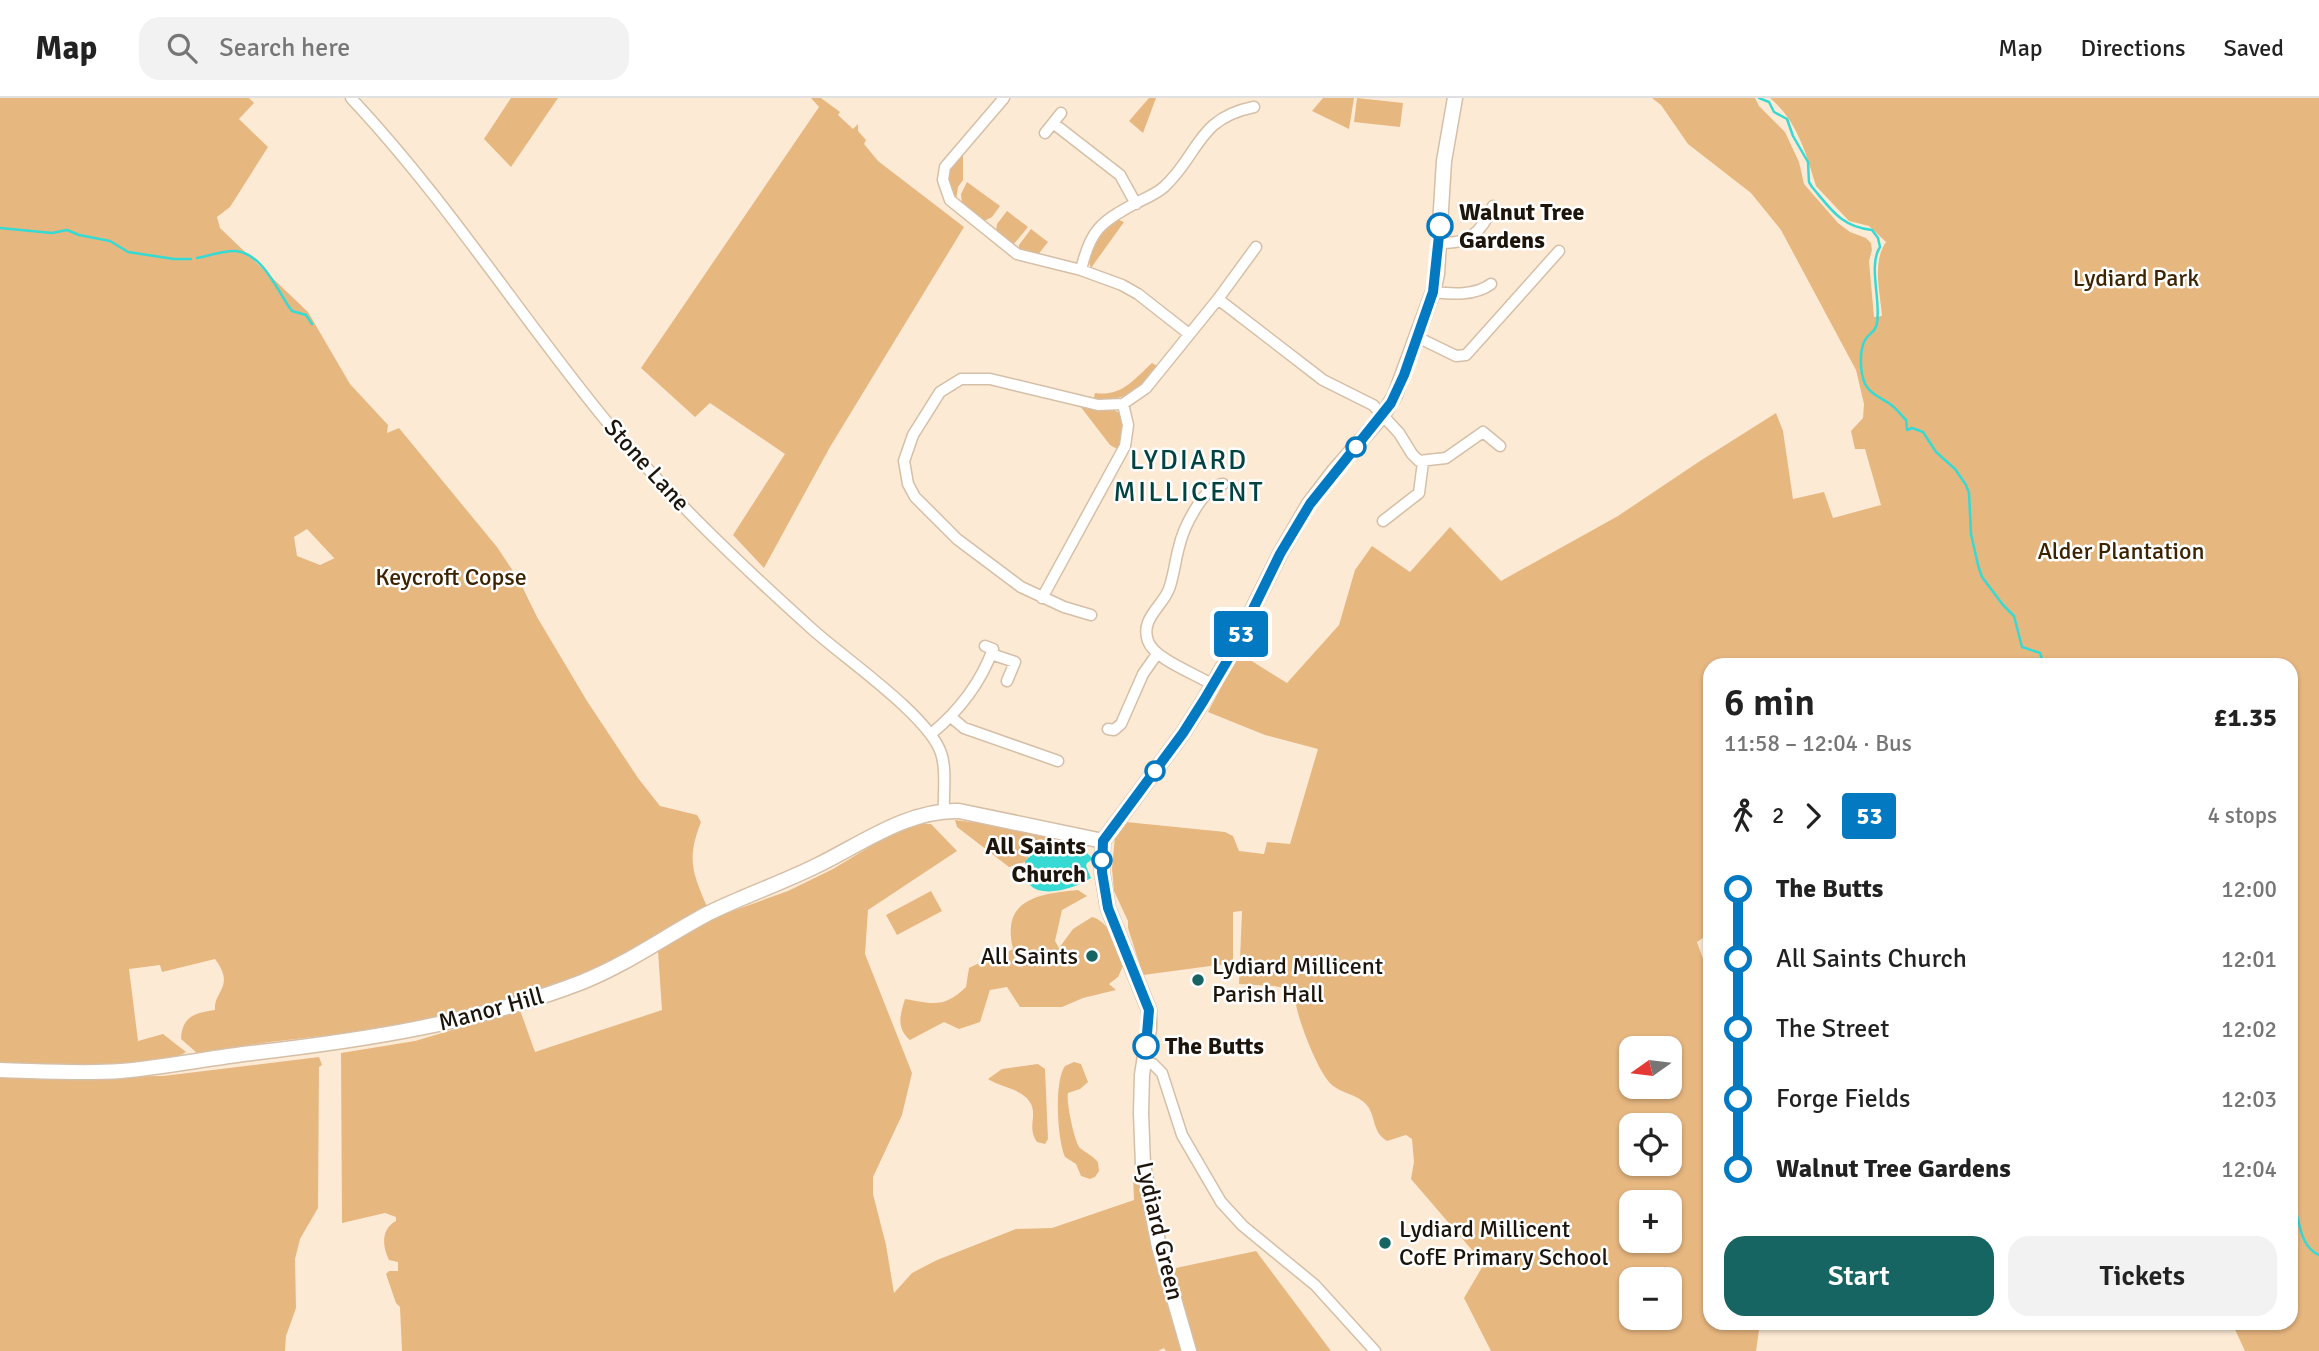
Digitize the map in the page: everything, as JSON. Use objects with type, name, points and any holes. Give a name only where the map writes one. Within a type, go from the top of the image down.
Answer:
[{"type":"street","name":"Stone Lane","points":[[351,98],[402,155],[584,393],[664,487],[729,554],[819,636],[912,714],[931,734],[943,761],[944,811]]},
{"type":"street","points":[[1004,98],[947,164],[943,177],[944,190],[955,205],[1017,254],[1081,270],[1130,289],[1189,334]]},
{"type":"street","points":[[944,811],[959,811],[1103,841],[1183,733],[1230,656],[1280,554],[1310,504],[1335,470],[1383,415],[1404,375],[1433,292],[1444,160],[1455,98]]},
{"type":"street","points":[[1081,270],[1088,244],[1108,219],[1164,186],[1198,141],[1215,124],[1230,113],[1254,107]]},
{"type":"street","points":[[1045,134],[1061,113]]},
{"type":"street","points":[[1053,123],[1120,175],[1136,204]]},
{"type":"street","points":[[1439,242],[1458,243],[1470,237],[1493,206]]},
{"type":"street","points":[[1091,615],[1042,598],[995,570],[927,511],[908,484],[904,472],[907,448],[940,392],[961,379],[990,379],[1098,405],[1123,404],[1146,388],[1158,375],[1256,247]]},
{"type":"street","points":[[1417,337],[1456,356],[1466,355],[1559,251]]},
{"type":"street","points":[[1433,292],[1461,294],[1480,290],[1491,284]]},
{"type":"street","points":[[1218,299],[1324,380],[1368,402],[1404,439],[1415,458],[1423,462],[1446,458],[1483,432],[1500,446]]},
{"type":"street","points":[[1042,598],[1125,446],[1129,425],[1123,404]]},
{"type":"street","points":[[1383,521],[1419,493],[1423,462]]},
{"type":"street","points":[[1211,474],[1219,485],[1206,493],[1185,529],[1168,590],[1147,623],[1147,639],[1157,654],[1213,685]]},
{"type":"street","points":[[931,734],[951,718],[976,682],[988,650],[1014,662],[1007,681]]},
{"type":"street","points":[[1108,729],[1114,730],[1121,724],[1143,674],[1157,654]]},
{"type":"street","points":[[951,718],[964,728],[1058,761]]},
{"type":"street","name":"Manor Hill","points":[[0,1070],[77,1072],[134,1069],[342,1043],[455,1020],[560,990],[603,973],[640,955],[709,913],[816,866],[895,827],[944,811]]},
{"type":"street","name":"Lydiard Green","points":[[1103,841],[1102,872],[1108,908],[1149,1010],[1141,1131],[1147,1195],[1189,1351]]},
{"type":"street","points":[[1144,1063],[1153,1064],[1162,1073],[1182,1135],[1221,1202],[1243,1226],[1315,1285],[1375,1351]]},
{"type":"green space","name":"Keycroft Copse","points":[[0,98],[249,98],[254,103],[239,119],[268,147],[230,207],[217,217],[220,228],[308,312],[350,384],[388,425],[387,433],[399,428],[497,547],[519,580],[537,617],[587,701],[660,806],[697,815],[701,822],[696,835],[693,867],[708,909],[646,947],[561,987],[407,1026],[197,1053],[181,1039],[182,1031],[191,1017],[215,1010],[224,976],[215,959],[162,972],[160,965],[129,969],[138,1041],[163,1034],[186,1052],[172,1058],[125,1064],[0,1064]],"holes":[[[307,529],[334,558],[320,565],[297,556],[294,537]]]},
{"type":"green space","points":[[511,98],[558,98],[511,167],[484,139]]},
{"type":"green space","points":[[811,98],[821,98],[840,112],[838,115],[853,129],[858,124],[858,131],[866,140],[864,144],[878,161],[964,227],[830,447],[764,568],[733,535],[785,454],[710,403],[695,417],[641,368],[819,107]]},
{"type":"green space","points":[[1149,98],[1156,98],[1143,133],[1129,121]]},
{"type":"green space","points":[[1323,98],[1354,98],[1349,129],[1312,111]]},
{"type":"green space","points":[[1357,98],[1403,103],[1400,127],[1354,122]]},
{"type":"green space","points":[[1652,98],[1755,98],[1759,106],[1785,132],[1799,162],[1804,184],[1838,223],[1871,243],[1869,261],[1874,317],[1882,316],[1878,268],[1886,242],[1869,226],[1849,221],[1816,186],[1794,127],[1770,98],[2319,98],[2319,1351],[2245,1351],[2235,1330],[2298,1330],[2298,658],[1703,658],[1703,938],[1697,942],[1703,959],[1703,1330],[1759,1330],[1756,1351],[1491,1351],[1464,1298],[1484,1264],[1411,1179],[1414,1162],[1412,1139],[1406,1135],[1387,1141],[1382,1138],[1365,1103],[1326,1079],[1304,1031],[1295,999],[1318,1004],[1318,994],[1274,986],[1239,984],[1242,911],[1233,912],[1233,963],[1143,975],[1128,921],[1114,891],[1112,869],[1115,836],[1126,822],[1225,832],[1233,836],[1239,851],[1264,854],[1267,842],[1290,844],[1318,749],[1265,735],[1208,712],[1239,653],[1287,683],[1339,625],[1355,570],[1372,546],[1410,572],[1450,527],[1501,581],[1618,516],[1776,413],[1783,431],[1793,499],[1824,492],[1833,518],[1881,505],[1865,449],[1855,449],[1851,431],[1863,418],[1864,404],[1856,370],[1781,230],[1751,193],[1688,144],[1661,105]]},
{"type":"green space","points":[[963,152],[963,180],[958,187],[956,200],[948,190],[947,172]]},
{"type":"green space","points":[[967,182],[1000,206],[992,217],[984,221],[962,204],[961,194]]},
{"type":"green space","points":[[1007,211],[1028,227],[1013,245],[996,231],[997,224]]},
{"type":"green space","points":[[1117,219],[1124,222],[1091,268],[1089,253],[1095,240]]},
{"type":"green space","points":[[1031,229],[1048,242],[1037,256],[1019,248]]},
{"type":"green space","points":[[1152,363],[1159,367],[1138,389],[1114,399],[1093,401],[1095,393],[1104,394],[1120,389]]},
{"type":"green space","points":[[1080,406],[1111,409],[1121,414],[1125,419],[1119,450],[1110,445]]},
{"type":"green space","points":[[955,820],[1050,832],[1082,842],[1051,846],[1029,856],[1025,862],[1009,867],[957,827]]},
{"type":"green space","points":[[920,824],[931,824],[957,851],[868,910],[865,954],[912,1073],[902,1115],[873,1177],[873,1194],[886,1245],[894,1293],[912,1273],[937,1260],[1016,1229],[1052,1228],[1134,1200],[1133,1176],[1140,1173],[1184,1351],[1166,1351],[1164,1348],[1158,1351],[402,1351],[400,1307],[396,1303],[386,1274],[389,1271],[398,1271],[398,1262],[389,1260],[384,1244],[385,1233],[396,1221],[396,1217],[385,1213],[342,1223],[341,1053],[415,1041],[520,1010],[535,1052],[662,1010],[658,951],[713,918],[788,891],[833,869],[886,837]]},
{"type":"green space","points":[[1078,890],[1087,896],[1062,910],[1055,941],[1059,948],[1073,929],[1092,917],[1104,924],[1117,943],[1124,964],[1118,977],[1109,984],[1116,990],[1083,998],[1062,1007],[1020,1007],[1007,987],[990,990],[980,1022],[959,1029],[944,1022],[910,1040],[900,1021],[905,999],[938,1003],[958,994],[966,987],[969,968],[1013,949],[1012,919],[1026,902],[1049,894]]},
{"type":"green space","points":[[931,891],[942,911],[897,935],[886,915]]},
{"type":"green space","points":[[319,1057],[322,1065],[319,1067],[318,1208],[300,1239],[295,1259],[296,1308],[286,1336],[285,1351],[0,1351],[0,1078],[163,1076]]},
{"type":"green space","points":[[1074,1062],[1081,1064],[1088,1082],[1080,1089],[1068,1093],[1068,1104],[1080,1148],[1098,1162],[1099,1171],[1090,1179],[1081,1176],[1076,1164],[1065,1157],[1060,1137],[1059,1084],[1065,1066]]},
{"type":"green space","points":[[1038,1064],[1045,1069],[1048,1139],[1045,1144],[1037,1142],[1034,1137],[1033,1109],[1028,1099],[988,1079],[1002,1069]]},
{"type":"green space","points":[[1256,1251],[1331,1351],[1197,1351],[1171,1269]]},
{"type":"water","points":[[1069,843],[1081,847],[1093,859],[1086,866],[1091,878],[1069,888],[1052,891],[1043,891],[1030,885],[1026,877],[1025,862],[1029,857],[1045,848]]},
{"type":"waterway","points":[[1759,98],[1769,102],[1774,112],[1787,119],[1808,162],[1809,182],[1825,203],[1844,221],[1872,230],[1878,238],[1880,247],[1875,263],[1878,314],[1875,328],[1865,340],[1862,350],[1863,379],[1873,394],[1890,404],[1906,420],[1907,430],[1912,428],[1923,432],[1936,452],[1955,469],[1966,485],[1969,493],[1971,534],[1982,577],[2014,616],[2022,647],[2040,653],[2042,658]]},
{"type":"waterway","points":[[0,228],[52,233],[67,230],[110,241],[128,252],[191,259]]},
{"type":"waterway","points":[[197,258],[236,251],[255,259],[269,275],[292,311],[306,315],[312,324]]},
{"type":"waterway","points":[[2298,1219],[2304,1240],[2319,1255]]},
{"type":"bus line","name":"53","points":[[1146,1046],[1149,1010],[1105,898],[1103,841],[1183,733],[1204,700],[1230,656],[1280,554],[1310,504],[1391,403],[1404,375],[1433,292],[1440,226]]},
{"type":"place","name":"Walnut Tree Gardens","points":[[1440,226]]},
{"type":"place","name":"All Saints Church","points":[[1102,860]]},
{"type":"place","name":"All Saints","points":[[1092,956]]},
{"type":"place","name":"Lydiard Millicent Parish Hall","points":[[1198,980]]},
{"type":"place","name":"The Butts","points":[[1146,1046]]},
{"type":"place","name":"Lydiard Millicent CofE Primary School","points":[[1385,1243]]},
{"type":"district","name":"LYDIARD MILLICENT","points":[[1189,476]]},
{"type":"park label","name":"Lydiard Park","points":[[2136,278]]},
{"type":"park label","name":"Alder Plantation","points":[[2121,551]]}]
